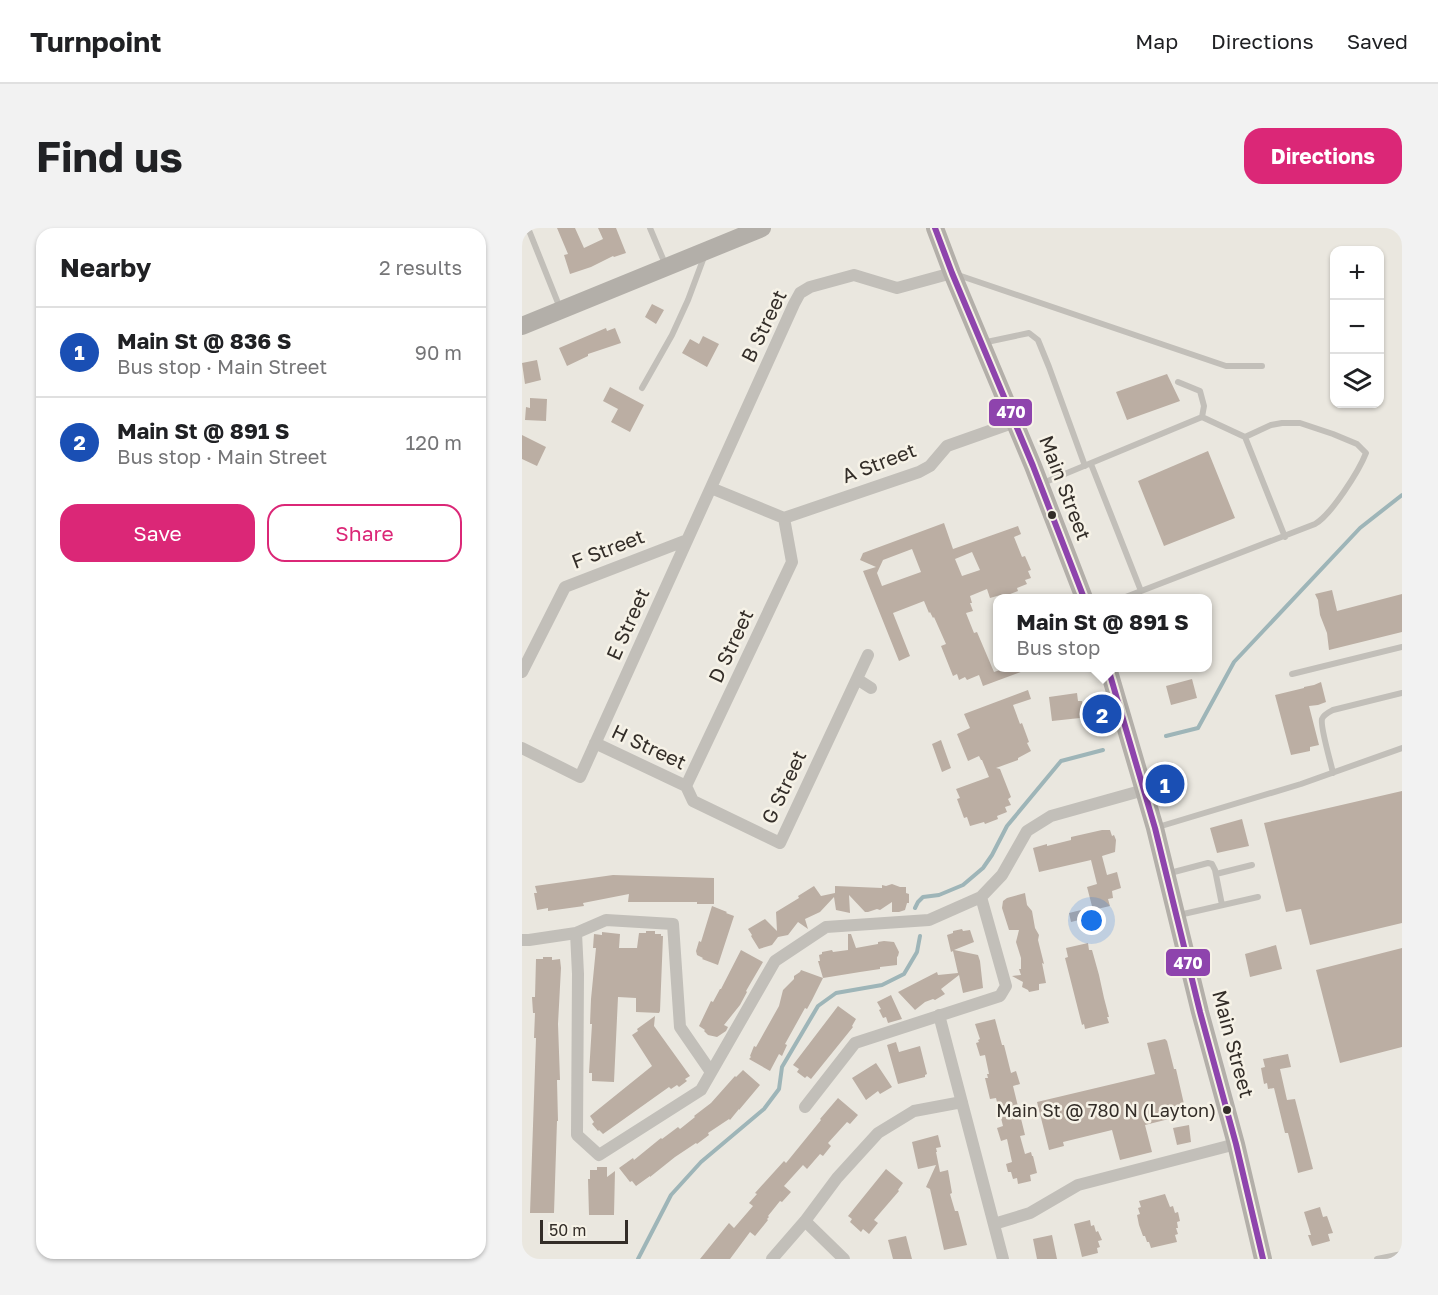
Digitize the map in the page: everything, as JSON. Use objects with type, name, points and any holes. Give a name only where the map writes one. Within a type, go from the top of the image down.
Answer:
[{"type":"main road","name":"Main Street","points":[[935,228],[1082,594]]},
{"type":"main road","points":[[522,326],[759,229]]},
{"type":"main road","name":"Main Street","points":[[1109,672],[1155,828],[1263,1259]]},
{"type":"street","name":"B Street","points":[[711,488],[800,293],[810,287],[854,275],[897,288],[952,273]]},
{"type":"street","name":"A Street","points":[[784,518],[919,472],[930,465],[947,446],[1015,422]]},
{"type":"street","points":[[711,488],[784,518]]},
{"type":"street","name":"E Street","points":[[522,748],[580,777],[711,488]]},
{"type":"street","name":"D Street","points":[[686,786],[792,562],[784,518]]},
{"type":"street","name":"F Street","points":[[522,672],[565,587],[687,540]]},
{"type":"street","name":"G Street","points":[[686,786],[693,801],[780,843],[868,655]]},
{"type":"street","points":[[857,679],[871,688]]},
{"type":"street","name":"H Street","points":[[595,744],[686,786]]},
{"type":"street","points":[[576,933],[577,1135],[598,1155],[701,1090],[775,961],[826,927],[929,920],[981,897],[1002,875],[1028,831],[1052,816],[1144,790]]},
{"type":"street","points":[[805,1107],[855,1043],[1000,996],[1006,986],[981,897]]},
{"type":"street","points":[[522,940],[576,933],[606,920],[673,924],[680,1027],[711,1072]]},
{"type":"street","points":[[939,1016],[1003,1259]]},
{"type":"street","points":[[772,1259],[805,1221],[837,1178],[878,1132],[914,1111],[962,1102]]},
{"type":"street","points":[[993,1224],[1030,1213],[1078,1185],[1236,1144]]},
{"type":"street","points":[[805,1221],[844,1259]]},
{"type":"lane","points":[[528,228],[561,310]]},
{"type":"lane","points":[[650,228],[666,267]]},
{"type":"lane","points":[[642,388],[672,335],[706,251]]},
{"type":"lane","points":[[952,273],[1226,366],[1262,366]]},
{"type":"lane","points":[[982,344],[1029,333],[1038,340],[1141,591]]},
{"type":"lane","points":[[1178,382],[1200,391],[1204,406],[1202,417]]},
{"type":"lane","points":[[1040,485],[1202,417],[1245,437],[1284,537]]},
{"type":"lane","points":[[1133,594],[1320,521],[1350,481],[1366,453],[1357,444],[1300,423],[1271,425],[1245,437]]},
{"type":"lane","points":[[1292,675],[1402,647]]},
{"type":"lane","points":[[1333,773],[1322,727],[1325,714],[1402,693]]},
{"type":"lane","points":[[1155,828],[1301,784],[1402,748]]},
{"type":"lane","points":[[1166,874],[1208,863],[1212,864],[1222,905]]},
{"type":"lane","points":[[1216,874],[1252,865]]},
{"type":"lane","points":[[1177,916],[1258,897]]},
{"type":"lane","points":[[1377,1259],[1402,1254]]},
{"type":"building","points":[[557,228],[575,228],[584,248],[603,239],[598,228],[616,228],[626,253],[570,274],[564,255],[568,254]]},
{"type":"building","points":[[652,304],[664,310],[656,324],[645,317]]},
{"type":"building","points":[[606,328],[607,331],[615,328],[621,343],[588,354],[567,366],[559,348]]},
{"type":"building","points":[[703,336],[719,344],[707,367],[682,353],[690,339],[699,344]]},
{"type":"building","points":[[537,360],[541,380],[525,384],[522,363]]},
{"type":"building","points":[[1167,374],[1180,401],[1127,420],[1116,392]]},
{"type":"building","points":[[610,387],[644,405],[630,432],[611,422],[618,409],[603,401]]},
{"type":"building","points":[[530,398],[547,399],[546,421],[525,420],[526,407],[530,408]]},
{"type":"building","points":[[522,435],[546,447],[537,466],[522,459]]},
{"type":"building","points":[[1208,451],[1235,518],[1164,546],[1138,481]]},
{"type":"building","points":[[944,523],[953,549],[1018,526],[1021,534],[1014,537],[1022,557],[1025,556],[1031,570],[1028,571],[1031,578],[1025,580],[1027,584],[1017,588],[1018,591],[1010,594],[993,594],[993,597],[990,598],[987,589],[970,596],[973,611],[966,613],[974,633],[977,632],[993,672],[1021,672],[983,686],[979,675],[967,680],[965,677],[959,680],[957,674],[953,676],[941,646],[946,644],[924,601],[893,613],[910,656],[899,661],[863,571],[876,567],[860,560],[863,553]],"holes":[[[912,549],[921,572],[882,586],[877,573],[883,560]],[[972,552],[980,570],[962,576],[955,559]]]},
{"type":"building","points":[[1332,590],[1337,611],[1402,594],[1402,632],[1329,650],[1327,633],[1315,594]]},
{"type":"building","points":[[1192,679],[1197,698],[1171,705],[1166,686]]},
{"type":"building","points":[[1321,682],[1326,702],[1309,706],[1319,745],[1310,747],[1310,751],[1291,755],[1275,695]]},
{"type":"building","points":[[1028,690],[1031,699],[1013,705],[1020,724],[1022,723],[1031,751],[1018,760],[996,768],[1000,769],[1011,797],[1008,799],[1011,805],[1005,807],[1007,812],[997,816],[998,819],[970,826],[967,817],[964,818],[956,789],[989,777],[979,756],[968,761],[957,734],[970,728],[964,714]]},
{"type":"building","points":[[1077,693],[1078,701],[1082,701],[1083,713],[1080,714],[1080,718],[1052,721],[1049,697]]},
{"type":"building","points":[[941,740],[951,768],[942,772],[932,744]]},
{"type":"building","points":[[1402,791],[1402,923],[1310,945],[1301,909],[1286,912],[1264,823]]},
{"type":"building","points":[[1242,819],[1249,846],[1217,853],[1210,828]]},
{"type":"building","points":[[1110,830],[1116,840],[1115,852],[1102,856],[1107,875],[1117,872],[1121,888],[1112,891],[1113,898],[1108,899],[1110,906],[1093,910],[1087,887],[1097,884],[1091,860],[1039,872],[1033,848],[1071,840],[1071,837]]},
{"type":"building","points":[[613,875],[714,878],[714,904],[628,902],[629,894],[583,903],[584,906],[548,911],[548,908],[537,910],[535,886]]},
{"type":"building","points":[[892,884],[906,887],[909,903],[905,910],[892,912],[892,902],[880,910],[865,912],[849,895],[850,913],[836,910],[834,897],[820,912],[805,919],[808,929],[798,922],[788,935],[778,937],[772,945],[759,949],[748,929],[765,919],[777,931],[776,912],[814,886],[821,896],[835,893],[835,886],[882,888],[882,885]]},
{"type":"building","points":[[1025,893],[1027,905],[1032,911],[1035,928],[1039,935],[1046,983],[1039,984],[1039,990],[1029,992],[1022,987],[1023,982],[1012,976],[1021,975],[1019,969],[1021,969],[1021,958],[1016,942],[1019,930],[1009,930],[1002,908],[1003,901],[1007,898]]},
{"type":"building","points":[[712,906],[734,916],[718,965],[702,959],[696,951]]},
{"type":"building","points":[[1081,910],[1083,919],[1071,922],[1069,913]]},
{"type":"building","points":[[962,929],[963,931],[970,930],[974,942],[954,950],[978,955],[983,988],[963,993],[959,975],[941,989],[945,994],[935,1000],[925,1002],[915,1010],[898,992],[937,972],[938,975],[958,973],[947,935]]},
{"type":"building","points":[[646,931],[655,931],[655,934],[663,936],[660,1011],[659,1013],[636,1012],[636,998],[618,997],[614,1082],[592,1081],[592,1073],[589,1073],[591,999],[596,948],[593,948],[594,934],[602,935],[602,932],[620,934],[619,948],[637,948],[639,933],[646,933]]},
{"type":"building","points":[[848,934],[851,934],[856,948],[884,941],[894,942],[899,952],[897,965],[823,978],[818,961],[820,961],[819,955],[832,950],[833,952],[848,950]]},
{"type":"building","points":[[1088,943],[1099,975],[1109,1023],[1085,1029],[1084,1024],[1082,1025],[1065,958],[1068,957],[1066,948]]},
{"type":"building","points":[[1276,945],[1282,969],[1250,977],[1245,954]]},
{"type":"building","points":[[1402,948],[1402,1047],[1340,1063],[1316,970]]},
{"type":"building","points":[[741,950],[763,962],[740,1005],[724,1025],[728,1027],[726,1031],[717,1037],[708,1035],[699,1026]]},
{"type":"building","points":[[543,957],[552,957],[552,960],[560,959],[561,968],[558,1024],[560,1080],[557,1080],[558,1121],[554,1213],[530,1213],[536,1038],[534,1038],[535,1013],[533,1013],[532,997],[535,997],[536,959],[543,959]]},
{"type":"building","points":[[801,970],[823,978],[785,1044],[787,1045],[782,1056],[779,1054],[770,1071],[749,1059],[754,1046],[756,1047],[779,1006],[783,990]]},
{"type":"building","points":[[891,995],[902,1019],[888,1023],[886,1017],[883,1018],[877,1002]]},
{"type":"building","points":[[838,1006],[856,1019],[853,1027],[811,1079],[807,1076],[805,1078],[797,1072],[799,1069],[793,1065]]},
{"type":"building","points":[[655,1016],[654,1026],[690,1076],[679,1087],[677,1085],[671,1089],[669,1087],[603,1134],[592,1124],[594,1122],[590,1116],[652,1066],[632,1035]]},
{"type":"building","points":[[995,1019],[1011,1073],[1016,1071],[1020,1084],[1013,1086],[1025,1135],[1020,1136],[1025,1154],[1031,1152],[1033,1156],[1037,1173],[1030,1175],[1031,1181],[1018,1184],[1017,1178],[1013,1179],[1011,1172],[1008,1172],[1006,1164],[1012,1162],[1007,1139],[1001,1141],[997,1128],[1003,1126],[996,1098],[990,1099],[985,1078],[988,1078],[987,1074],[989,1074],[985,1055],[980,1056],[976,1043],[980,1039],[975,1024]]},
{"type":"building","points":[[1165,1039],[1174,1069],[1176,1069],[1184,1104],[1167,1108],[1169,1119],[1145,1125],[1152,1152],[1120,1160],[1112,1130],[1063,1142],[1064,1146],[1049,1150],[1037,1102],[1155,1074],[1147,1043]]},
{"type":"building","points":[[896,1042],[899,1052],[920,1046],[927,1074],[925,1077],[898,1084],[887,1045]]},
{"type":"building","points":[[1288,1054],[1291,1067],[1280,1069],[1287,1100],[1295,1099],[1313,1169],[1298,1173],[1274,1088],[1268,1089],[1267,1083],[1264,1084],[1261,1068],[1265,1067],[1263,1059]]},
{"type":"building","points":[[876,1063],[892,1087],[880,1094],[878,1091],[866,1100],[852,1078]]},
{"type":"building","points":[[743,1070],[760,1085],[730,1120],[708,1133],[709,1135],[697,1144],[636,1186],[632,1181],[630,1182],[619,1168],[633,1158],[634,1160],[678,1127],[680,1129],[711,1103]]},
{"type":"building","points":[[838,1098],[858,1115],[850,1124],[847,1122],[828,1143],[831,1146],[823,1156],[820,1154],[807,1169],[803,1165],[784,1186],[791,1192],[782,1202],[780,1201],[755,1236],[750,1232],[730,1259],[700,1259],[729,1223],[734,1228],[753,1206],[749,1203],[757,1194],[755,1193],[784,1161],[786,1163]]},
{"type":"building","points":[[1189,1125],[1191,1142],[1177,1145],[1173,1128]]},
{"type":"building","points":[[938,1135],[941,1147],[936,1148],[936,1152],[940,1172],[948,1170],[952,1193],[950,1194],[955,1211],[958,1211],[967,1245],[944,1250],[930,1189],[926,1187],[936,1165],[918,1169],[912,1142]]},
{"type":"building","points":[[597,1167],[607,1167],[607,1177],[615,1171],[614,1215],[589,1215],[588,1179],[590,1179],[590,1170],[597,1170]]},
{"type":"building","points":[[886,1169],[903,1183],[874,1220],[878,1223],[869,1234],[863,1229],[861,1232],[850,1222],[852,1219],[848,1216]]},
{"type":"building","points":[[1165,1194],[1170,1207],[1173,1206],[1175,1213],[1178,1212],[1180,1221],[1177,1222],[1178,1228],[1176,1228],[1178,1234],[1175,1235],[1177,1242],[1151,1248],[1139,1225],[1137,1215],[1140,1214],[1138,1208],[1141,1207],[1139,1201]]},
{"type":"building","points":[[1320,1207],[1323,1217],[1327,1216],[1333,1233],[1328,1234],[1330,1241],[1312,1246],[1304,1212]]},
{"type":"building","points":[[1090,1220],[1091,1226],[1094,1225],[1102,1240],[1098,1241],[1100,1247],[1097,1248],[1098,1253],[1082,1257],[1074,1224]]},
{"type":"building","points":[[1052,1235],[1057,1259],[1037,1259],[1033,1239]]},
{"type":"building","points":[[906,1236],[912,1259],[893,1259],[888,1240]]},
{"type":"waterway","points":[[1166,736],[1198,728],[1234,662],[1360,528],[1402,495]]},
{"type":"waterway","points":[[915,908],[923,897],[939,895],[963,885],[983,868],[1007,826],[1061,761],[1103,750]]},
{"type":"waterway","points":[[638,1259],[671,1195],[701,1162],[764,1109],[779,1089],[782,1067],[818,1006],[836,993],[882,985],[904,974],[917,952],[920,936]]},
{"type":"transit line","name":"470","points":[[935,228],[1033,466],[1082,594]]},
{"type":"transit line","name":"470","points":[[1109,672],[1155,828],[1263,1259]]},
{"type":"place","name":"Main St @ 891 S","points":[[1102,714]]},
{"type":"place","name":"Main St @ 836 S","points":[[1165,784]]},
{"type":"place","name":"Main St @ 780 N (Layton)","points":[[1227,1110]]}]
